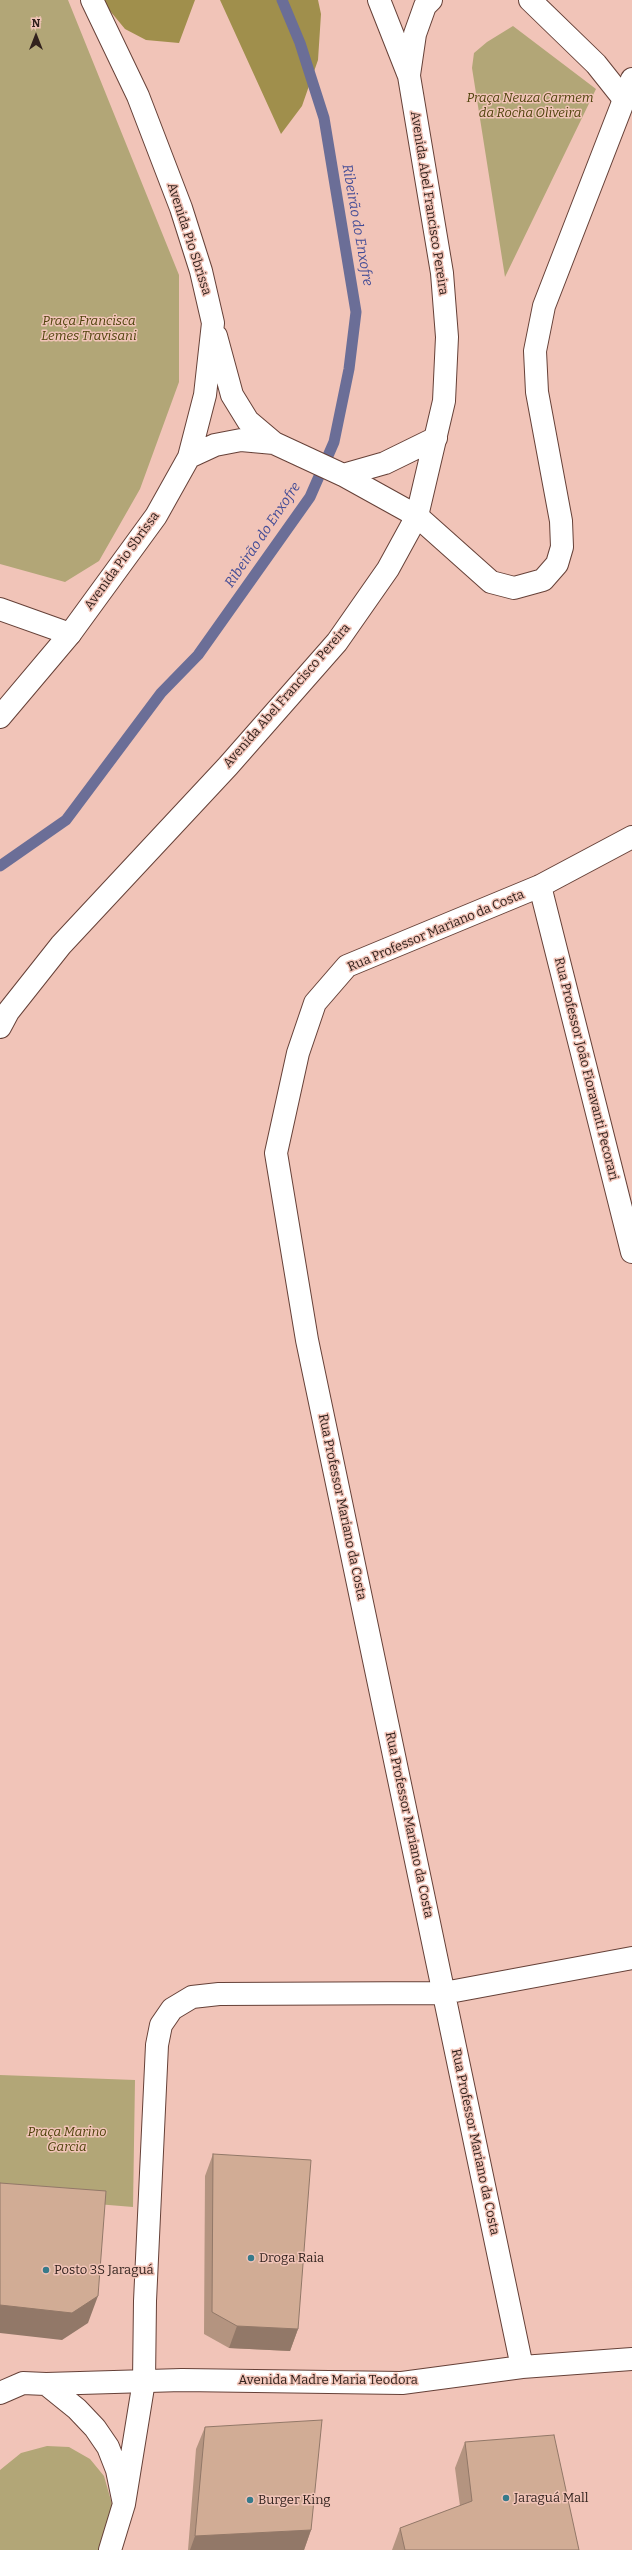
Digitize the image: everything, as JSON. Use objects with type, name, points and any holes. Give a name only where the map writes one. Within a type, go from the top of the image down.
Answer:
[{"type":"street","name":"Avenida Pio Sbrissa","points":[[0,717],[70,634],[156,516],[189,458],[205,395],[213,323],[201,271],[181,208],[138,96],[92,0]]},
{"type":"street","name":"Avenida Abel Francisco Pereira","points":[[0,1027],[8,1012],[61,945],[228,766],[337,642],[388,569],[417,516],[444,401],[447,337],[442,273],[409,76],[379,0]]},
{"type":"street","points":[[409,76],[415,34],[425,6],[431,0]]},
{"type":"street","points":[[213,323],[232,395],[248,421],[278,445],[339,473],[417,516],[491,582],[514,588],[543,580],[557,564],[562,547],[561,521],[537,392],[535,351],[544,306],[627,88],[596,64],[530,0]]},
{"type":"street","points":[[339,473],[386,463],[436,438]]},
{"type":"street","points":[[189,458],[215,445],[241,440],[278,445]]},
{"type":"street","points":[[0,609],[70,634]]},
{"type":"street","name":"Rua Professor Mariano da Costa","points":[[522,2367],[307,1340],[276,1153],[298,1053],[316,1003],[348,966],[540,886],[632,837]]},
{"type":"street","name":"Rua Professor João Fioravanti Pecorari","points":[[540,886],[632,1252]]},
{"type":"street","points":[[110,2550],[124,2504],[144,2381],[145,2301],[157,2045],[161,2025],[172,2009],[192,1996],[218,1994],[444,1993],[632,1958]]},
{"type":"street","name":"Avenida Madre Maria Teodora","points":[[23,2383],[46,2384],[144,2381],[402,2383],[522,2367],[632,2359]]},
{"type":"street","points":[[0,2376],[23,2383]]},
{"type":"street","points":[[0,2393],[23,2383]]},
{"type":"street","points":[[46,2384],[77,2409],[95,2428],[108,2447],[117,2470],[124,2504]]},
{"type":"green space","name":"Praça Francisca Lemes Travisani","points":[[0,0],[68,0],[179,275],[179,382],[140,489],[99,561],[65,582],[0,564]]},
{"type":"green space","name":"Praça Neuza Carmem da Rocha Oliveira","points":[[513,26],[596,89],[505,277],[472,68],[474,53],[487,42]]},
{"type":"green space","name":"Praça Marino Garcia","points":[[0,2075],[135,2080],[133,2207],[0,2196]]},
{"type":"green space","points":[[47,2446],[69,2447],[90,2459],[104,2476],[112,2504],[103,2550],[0,2550],[0,2470],[21,2453]]},
{"type":"shaded area","points":[[101,0],[195,0],[179,43],[146,40],[125,29]]},
{"type":"shaded area","points":[[220,0],[318,0],[321,14],[318,60],[302,106],[281,134]]},
{"type":"building","name":"Droga Raia","points":[[213,2154],[311,2160],[298,2329],[237,2326],[212,2312]]},
{"type":"building","name":"Posto 3S Jaraguá","points":[[0,2183],[106,2191],[98,2296],[72,2313],[0,2305]]},
{"type":"building","name":"Burger King","points":[[322,2420],[311,2530],[195,2536],[205,2427]]},
{"type":"building","name":"Jaraguá Mall","points":[[554,2435],[579,2550],[405,2550],[400,2528],[472,2501],[465,2442]]},
{"type":"waterway","name":"Ribeirão do Enxofre","points":[[0,866],[66,820],[161,693],[198,655],[310,497],[334,442],[349,369],[356,312],[324,118],[300,43],[282,0]]},
{"type":"place","name":"Droga Raia","points":[[251,2258]]},
{"type":"place","name":"Posto 3S Jaraguá","points":[[46,2270]]},
{"type":"place","name":"Jaraguá Mall","points":[[506,2498]]},
{"type":"place","name":"Burger King","points":[[250,2500]]}]
